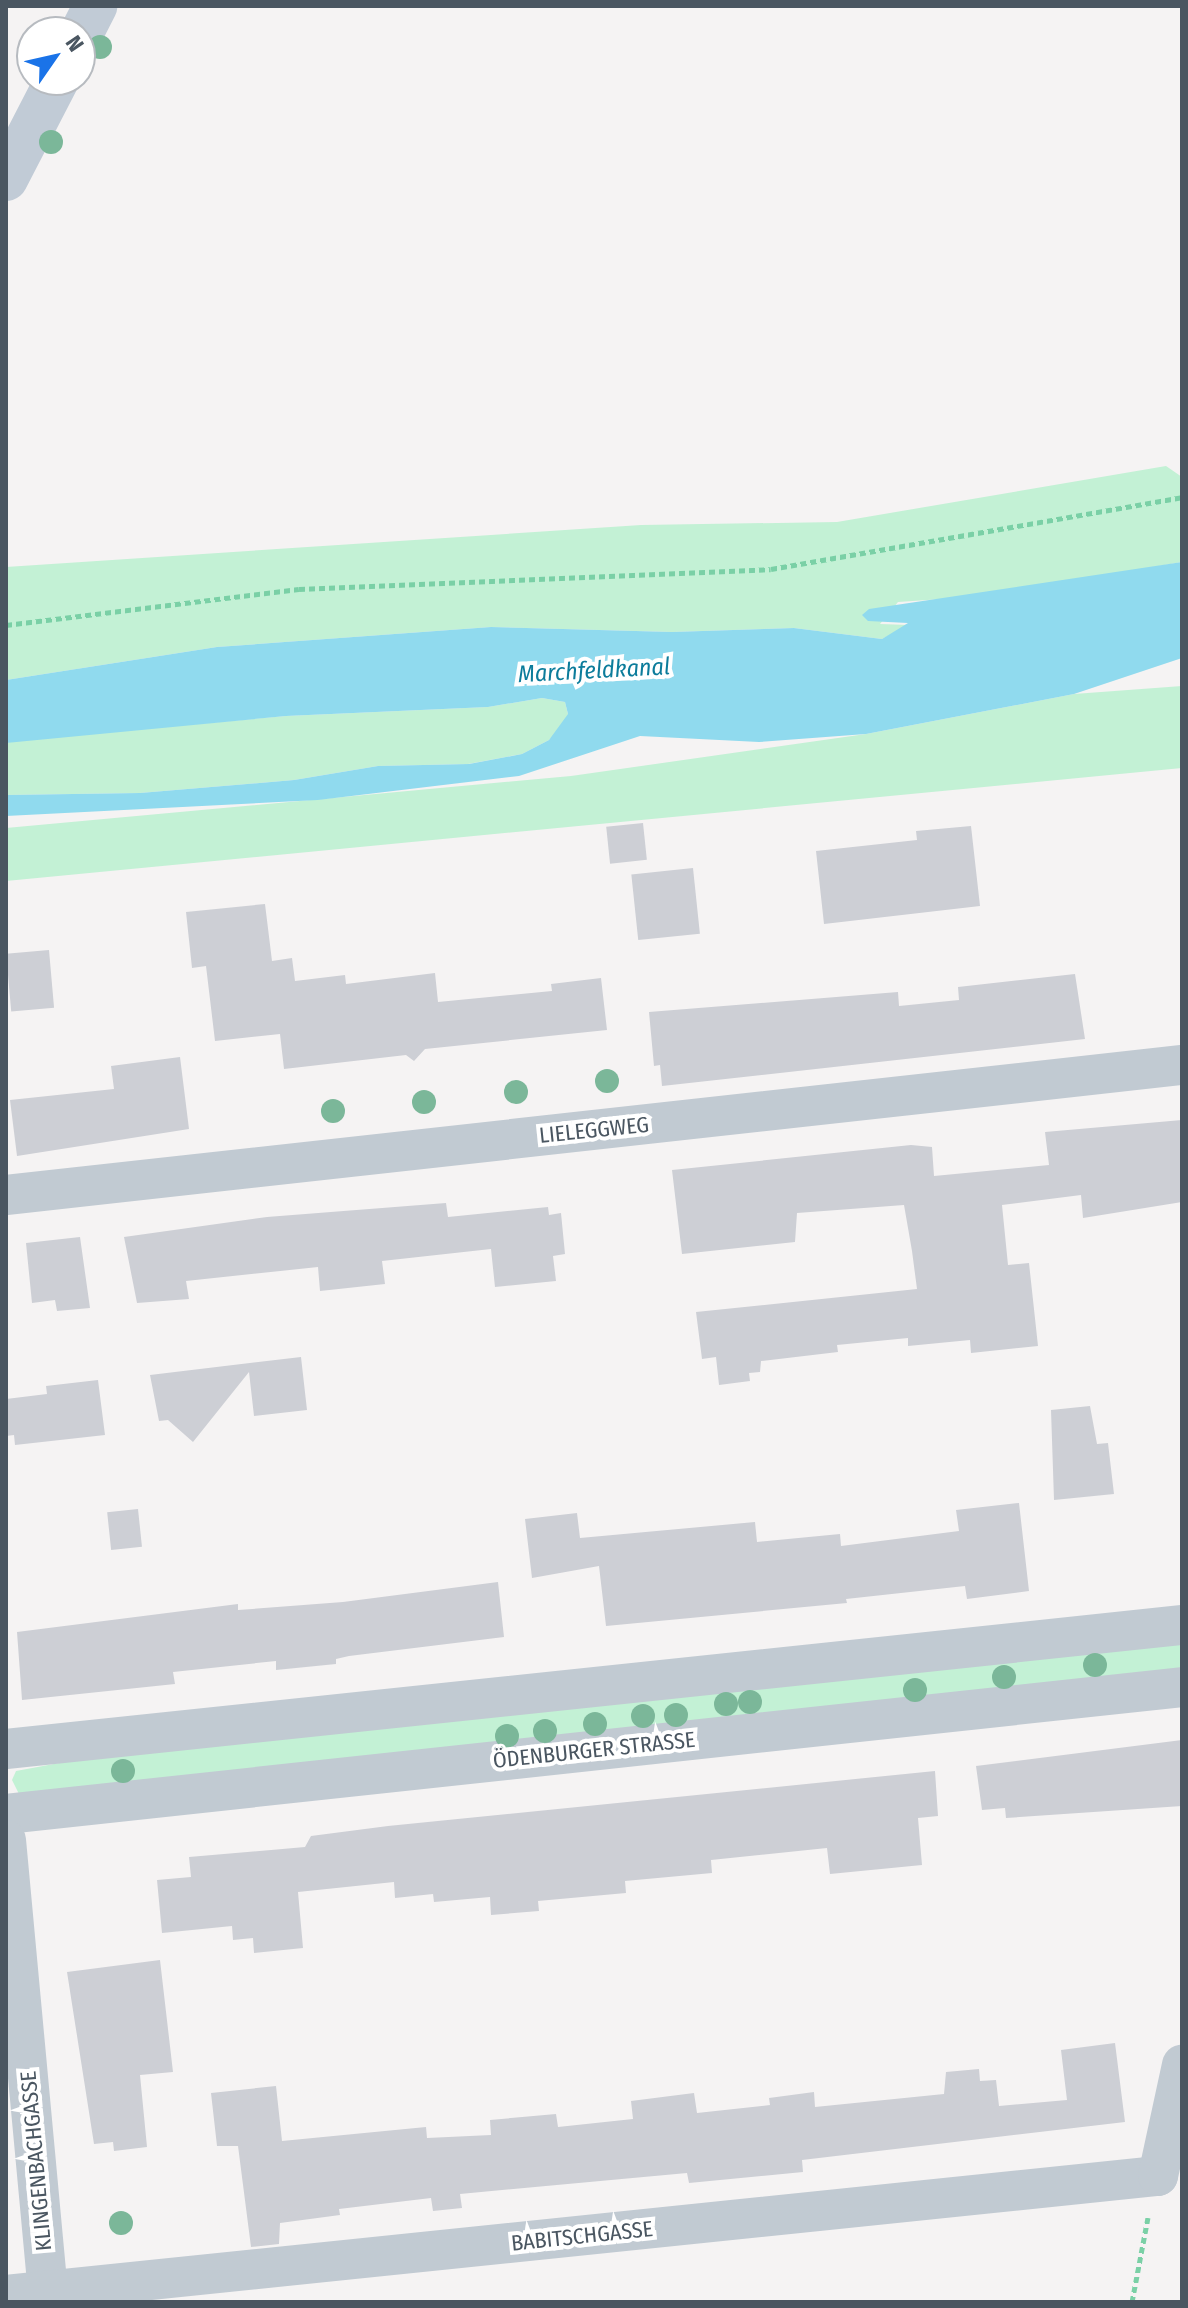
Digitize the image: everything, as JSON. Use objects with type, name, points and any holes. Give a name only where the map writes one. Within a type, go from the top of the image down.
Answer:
[{"type":"street","points":[[6,179],[49,96]]},
{"type":"street","name":"LIELEGGWEG","points":[[6,1195],[1182,1065]]},
{"type":"street","points":[[6,1749],[1182,1625]]},
{"type":"street","name":"ÖDENBURGER STRASSE","points":[[6,1814],[1182,1687]]},
{"type":"street","name":"KLINGENBACHGASSE","points":[[6,1840],[48,2290]]},
{"type":"street","points":[[1158,2176],[1182,2065]]},
{"type":"street","name":"BABITSCHGASSE","points":[[6,2295],[1158,2176]]},
{"type":"path","points":[[6,625],[299,589],[771,569],[1182,497]]},
{"type":"path","points":[[1132,2302],[1158,2176]]},
{"type":"green space","points":[[1166,466],[1182,477],[1182,562],[986,596],[898,602],[880,624],[909,625],[882,639],[794,628],[672,632],[491,627],[217,647],[6,680],[6,567],[641,525],[837,522]]},
{"type":"green space","points":[[1182,686],[1182,768],[6,881],[6,828],[571,776],[866,734],[1074,694]]},
{"type":"green space","points":[[542,698],[565,702],[568,714],[567,722],[549,740],[522,754],[468,764],[378,766],[294,780],[140,793],[6,795],[6,743],[17,740],[286,716],[488,707]]},
{"type":"green space","points":[[1182,1639],[1182,1672],[19,1794],[12,1780],[16,1771],[70,1761]]},
{"type":"water","name":"Marchfeldkanal","points":[[1182,562],[1182,658],[1074,694],[866,734],[759,742],[640,736],[519,776],[318,800],[6,816],[6,795],[140,793],[294,780],[378,766],[469,764],[522,754],[549,740],[568,714],[565,702],[542,698],[488,707],[286,716],[6,743],[6,680],[217,647],[491,627],[672,632],[794,628],[882,639],[908,623],[868,621],[862,615],[869,609]]},
{"type":"building","points":[[643,823],[647,860],[610,864],[606,827]]},
{"type":"building","points":[[971,826],[980,906],[824,924],[816,851],[917,840],[916,831]]},
{"type":"building","points":[[693,868],[700,934],[638,940],[631,874]]},
{"type":"building","points":[[265,904],[272,961],[292,958],[295,981],[345,975],[346,984],[435,973],[438,1002],[552,991],[551,984],[601,978],[607,1030],[425,1049],[414,1061],[406,1055],[284,1069],[280,1034],[215,1041],[206,966],[192,968],[186,912]]},
{"type":"building","points":[[49,950],[54,1008],[11,1012],[6,954]]},
{"type":"building","points":[[1075,974],[1085,1039],[662,1086],[660,1065],[654,1066],[649,1012],[898,992],[899,1006],[959,1000],[958,987]]},
{"type":"building","points":[[180,1057],[189,1129],[17,1156],[10,1100],[114,1089],[111,1066]]},
{"type":"building","points":[[1182,1120],[1182,1202],[1083,1218],[1081,1195],[1002,1205],[1008,1265],[1029,1263],[1038,1346],[971,1353],[970,1340],[908,1346],[908,1338],[837,1345],[838,1352],[761,1361],[760,1372],[749,1373],[750,1381],[719,1385],[716,1357],[702,1359],[696,1312],[917,1289],[912,1251],[904,1205],[797,1213],[795,1242],[682,1254],[672,1170],[911,1145],[932,1147],[934,1176],[1049,1165],[1045,1132]]},
{"type":"building","points":[[446,1203],[448,1217],[548,1207],[549,1215],[561,1213],[565,1254],[553,1256],[556,1281],[495,1287],[491,1249],[382,1261],[385,1284],[320,1291],[318,1267],[186,1281],[189,1299],[137,1303],[124,1237],[267,1217]]},
{"type":"building","points":[[80,1237],[90,1308],[57,1311],[55,1300],[32,1303],[26,1243]]},
{"type":"building","points":[[301,1357],[307,1410],[254,1416],[249,1372],[193,1442],[168,1420],[159,1421],[150,1375]]},
{"type":"building","points":[[98,1380],[105,1435],[15,1445],[14,1435],[6,1436],[6,1399],[47,1394],[46,1386]]},
{"type":"building","points":[[1090,1406],[1097,1444],[1108,1443],[1114,1494],[1054,1500],[1051,1410]]},
{"type":"building","points":[[1019,1503],[1029,1591],[967,1599],[965,1586],[846,1599],[847,1603],[606,1626],[599,1566],[532,1578],[525,1519],[577,1513],[580,1538],[755,1522],[757,1542],[840,1534],[841,1546],[959,1531],[956,1510]]},
{"type":"building","points":[[138,1509],[142,1547],[111,1550],[107,1512]]},
{"type":"building","points":[[498,1582],[504,1637],[349,1656],[336,1659],[336,1664],[276,1670],[276,1661],[173,1672],[175,1684],[22,1700],[17,1632],[238,1604],[238,1610],[343,1602]]},
{"type":"building","points":[[1182,1740],[1182,1806],[1006,1818],[1005,1808],[982,1810],[976,1766]]},
{"type":"building","points":[[935,1771],[938,1816],[918,1818],[922,1865],[830,1874],[827,1848],[711,1860],[712,1873],[625,1881],[626,1893],[538,1901],[539,1911],[491,1915],[490,1897],[434,1902],[433,1894],[395,1898],[394,1882],[298,1892],[303,1948],[254,1953],[253,1938],[233,1940],[232,1926],[162,1933],[157,1880],[191,1877],[189,1857],[305,1847],[311,1836],[388,1826]]},
{"type":"building","points":[[160,1960],[173,2072],[140,2075],[147,2147],[114,2151],[113,2142],[94,2144],[67,1972]]},
{"type":"building","points":[[1115,2043],[1125,2122],[802,2160],[803,2172],[689,2183],[687,2173],[460,2194],[462,2208],[433,2211],[431,2198],[339,2209],[340,2215],[280,2223],[279,2244],[251,2247],[238,2146],[217,2146],[211,2093],[276,2086],[282,2141],[426,2127],[427,2138],[491,2135],[490,2120],[556,2114],[558,2127],[633,2119],[631,2101],[694,2093],[697,2113],[770,2105],[769,2098],[814,2092],[815,2107],[944,2094],[946,2072],[979,2069],[980,2081],[996,2080],[999,2106],[1067,2100],[1061,2050]]}]
